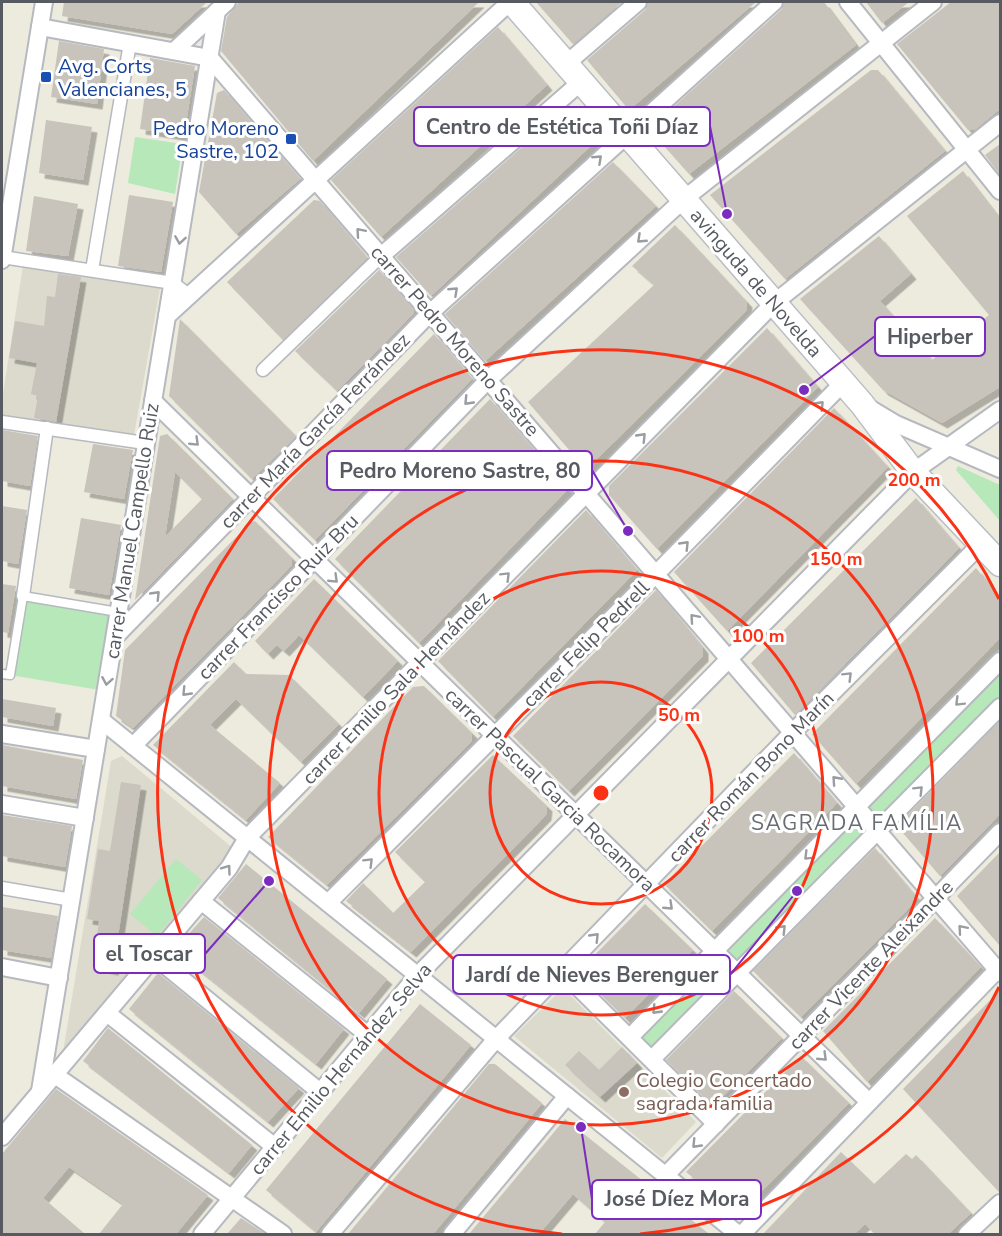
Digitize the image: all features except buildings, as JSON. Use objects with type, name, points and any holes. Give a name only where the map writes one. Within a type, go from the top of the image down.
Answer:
[{"type":"main road","name":"avinguda de Novelda","points":[[511,2],[862,404],[913,472],[982,542],[1000,564]]},
{"type":"street","points":[[44,2],[4,226],[2,259],[173,283],[190,296]]},
{"type":"street","points":[[167,316],[511,2]]},
{"type":"street","points":[[566,64],[638,2]]},
{"type":"street","name":"carrer María García Ferrández","points":[[115,637],[430,313],[626,133],[774,2]]},
{"type":"street","points":[[848,2],[1000,191]]},
{"type":"street","name":"carrer Francisco Ruiz Bru","points":[[133,746],[488,380],[684,200],[933,2]]},
{"type":"street","points":[[174,51],[222,6]]},
{"type":"street","name":"carrer Manuel Campello Ruiz","points":[[40,1092],[145,443],[210,58],[222,6]]},
{"type":"street","points":[[40,27],[210,58]]},
{"type":"street","points":[[92,270],[130,43]]},
{"type":"street","name":"carrer Pedro Moreno Sastre","points":[[210,58],[858,805],[877,832],[1000,970]]},
{"type":"street","points":[[263,370],[381,256],[581,82]]},
{"type":"street","name":"carrer Emilio Sala Hernández","points":[[2,1137],[229,868],[248,838],[586,494],[774,303],[1000,123]]},
{"type":"street","name":"carrer Felip Pedrell","points":[[328,903],[843,383]]},
{"type":"street","name":"carrer Pascual Garcia Rocamora","points":[[153,401],[869,1102]]},
{"type":"street","points":[[862,404],[896,424],[1000,469]]},
{"type":"street","name":"carrer Emilio Hernández Selva","points":[[202,1234],[417,976],[577,816],[913,472],[1000,410]]},
{"type":"street","points":[[2,422],[145,443]]},
{"type":"street","points":[[23,596],[47,428]]},
{"type":"street","name":"carrer Román Bono Marín","points":[[330,1234],[496,1039],[793,732],[982,542]]},
{"type":"street","points":[[630,1036],[1000,661]]},
{"type":"street","points":[[652,1059],[739,974],[1000,707]]},
{"type":"street","points":[[101,720],[665,1176],[740,1234],[1000,970]]},
{"type":"street","points":[[2,734],[96,749]]},
{"type":"street","points":[[2,804],[85,818]]},
{"type":"street","name":"carrer Vicente Aleixandre","points":[[665,1176],[1000,832]]},
{"type":"street","points":[[2,888],[72,900]]},
{"type":"street","points":[[201,901],[368,1035]]},
{"type":"street","points":[[155,957],[320,1092]]},
{"type":"street","points":[[2,967],[28,977],[59,978]]},
{"type":"street","points":[[562,970],[716,1124]]},
{"type":"street","points":[[107,1013],[275,1147]]},
{"type":"street","points":[[47,1051],[59,1070],[232,1199],[283,1234]]},
{"type":"street","points":[[452,1234],[567,1096]]},
{"type":"street","points":[[967,1234],[1000,1205]]},
{"type":"lane","points":[[2,674],[10,675],[23,596],[118,612]]},
{"type":"shaded area","points":[[23,266],[160,288],[134,435],[2,416],[2,400]]},
{"type":"shaded area","points":[[122,756],[234,849],[63,1052],[111,761]]},
{"type":"shaded area","name":"Colegio Concertado sagrada familia","points":[[563,988],[696,1122],[662,1158],[514,1036]]},
{"type":"green space","points":[[135,137],[183,144],[175,194],[128,183]]},
{"type":"green space","points":[[958,466],[1000,485],[1000,521],[956,470]]},
{"type":"green space","points":[[23,596],[118,612],[105,691],[10,675]]},
{"type":"green space","points":[[1000,671],[1000,698],[879,820],[866,805]]},
{"type":"green space","points":[[856,817],[868,832],[738,965],[724,949]]},
{"type":"green space","points":[[176,859],[202,880],[157,936],[130,914]]},
{"type":"green space","points":[[714,961],[728,976],[652,1051],[638,1037]]},
{"type":"place","name":"Avg. Corts Valencianes, 5","points":[[46,77]]},
{"type":"place","name":"Pedro Moreno Sastre, 102","points":[[291,139]]},
{"type":"place","name":"Centro de Estética Toñi Díaz","points":[[727,214]]},
{"type":"place","name":"Hiperber","points":[[804,390]]},
{"type":"place","name":"Pedro Moreno Sastre, 80","points":[[628,531]]},
{"type":"place","name":"el Toscar","points":[[269,881]]},
{"type":"place","name":"Jardí de Nieves Berenguer","points":[[797,891]]},
{"type":"place","name":"Colegio Concertado sagrada familia","points":[[624,1092]]},
{"type":"place","name":"José Díez Mora","points":[[581,1127]]},
{"type":"district","name":"SAGRADA FAMÍLIA","points":[[857,823]]}]
